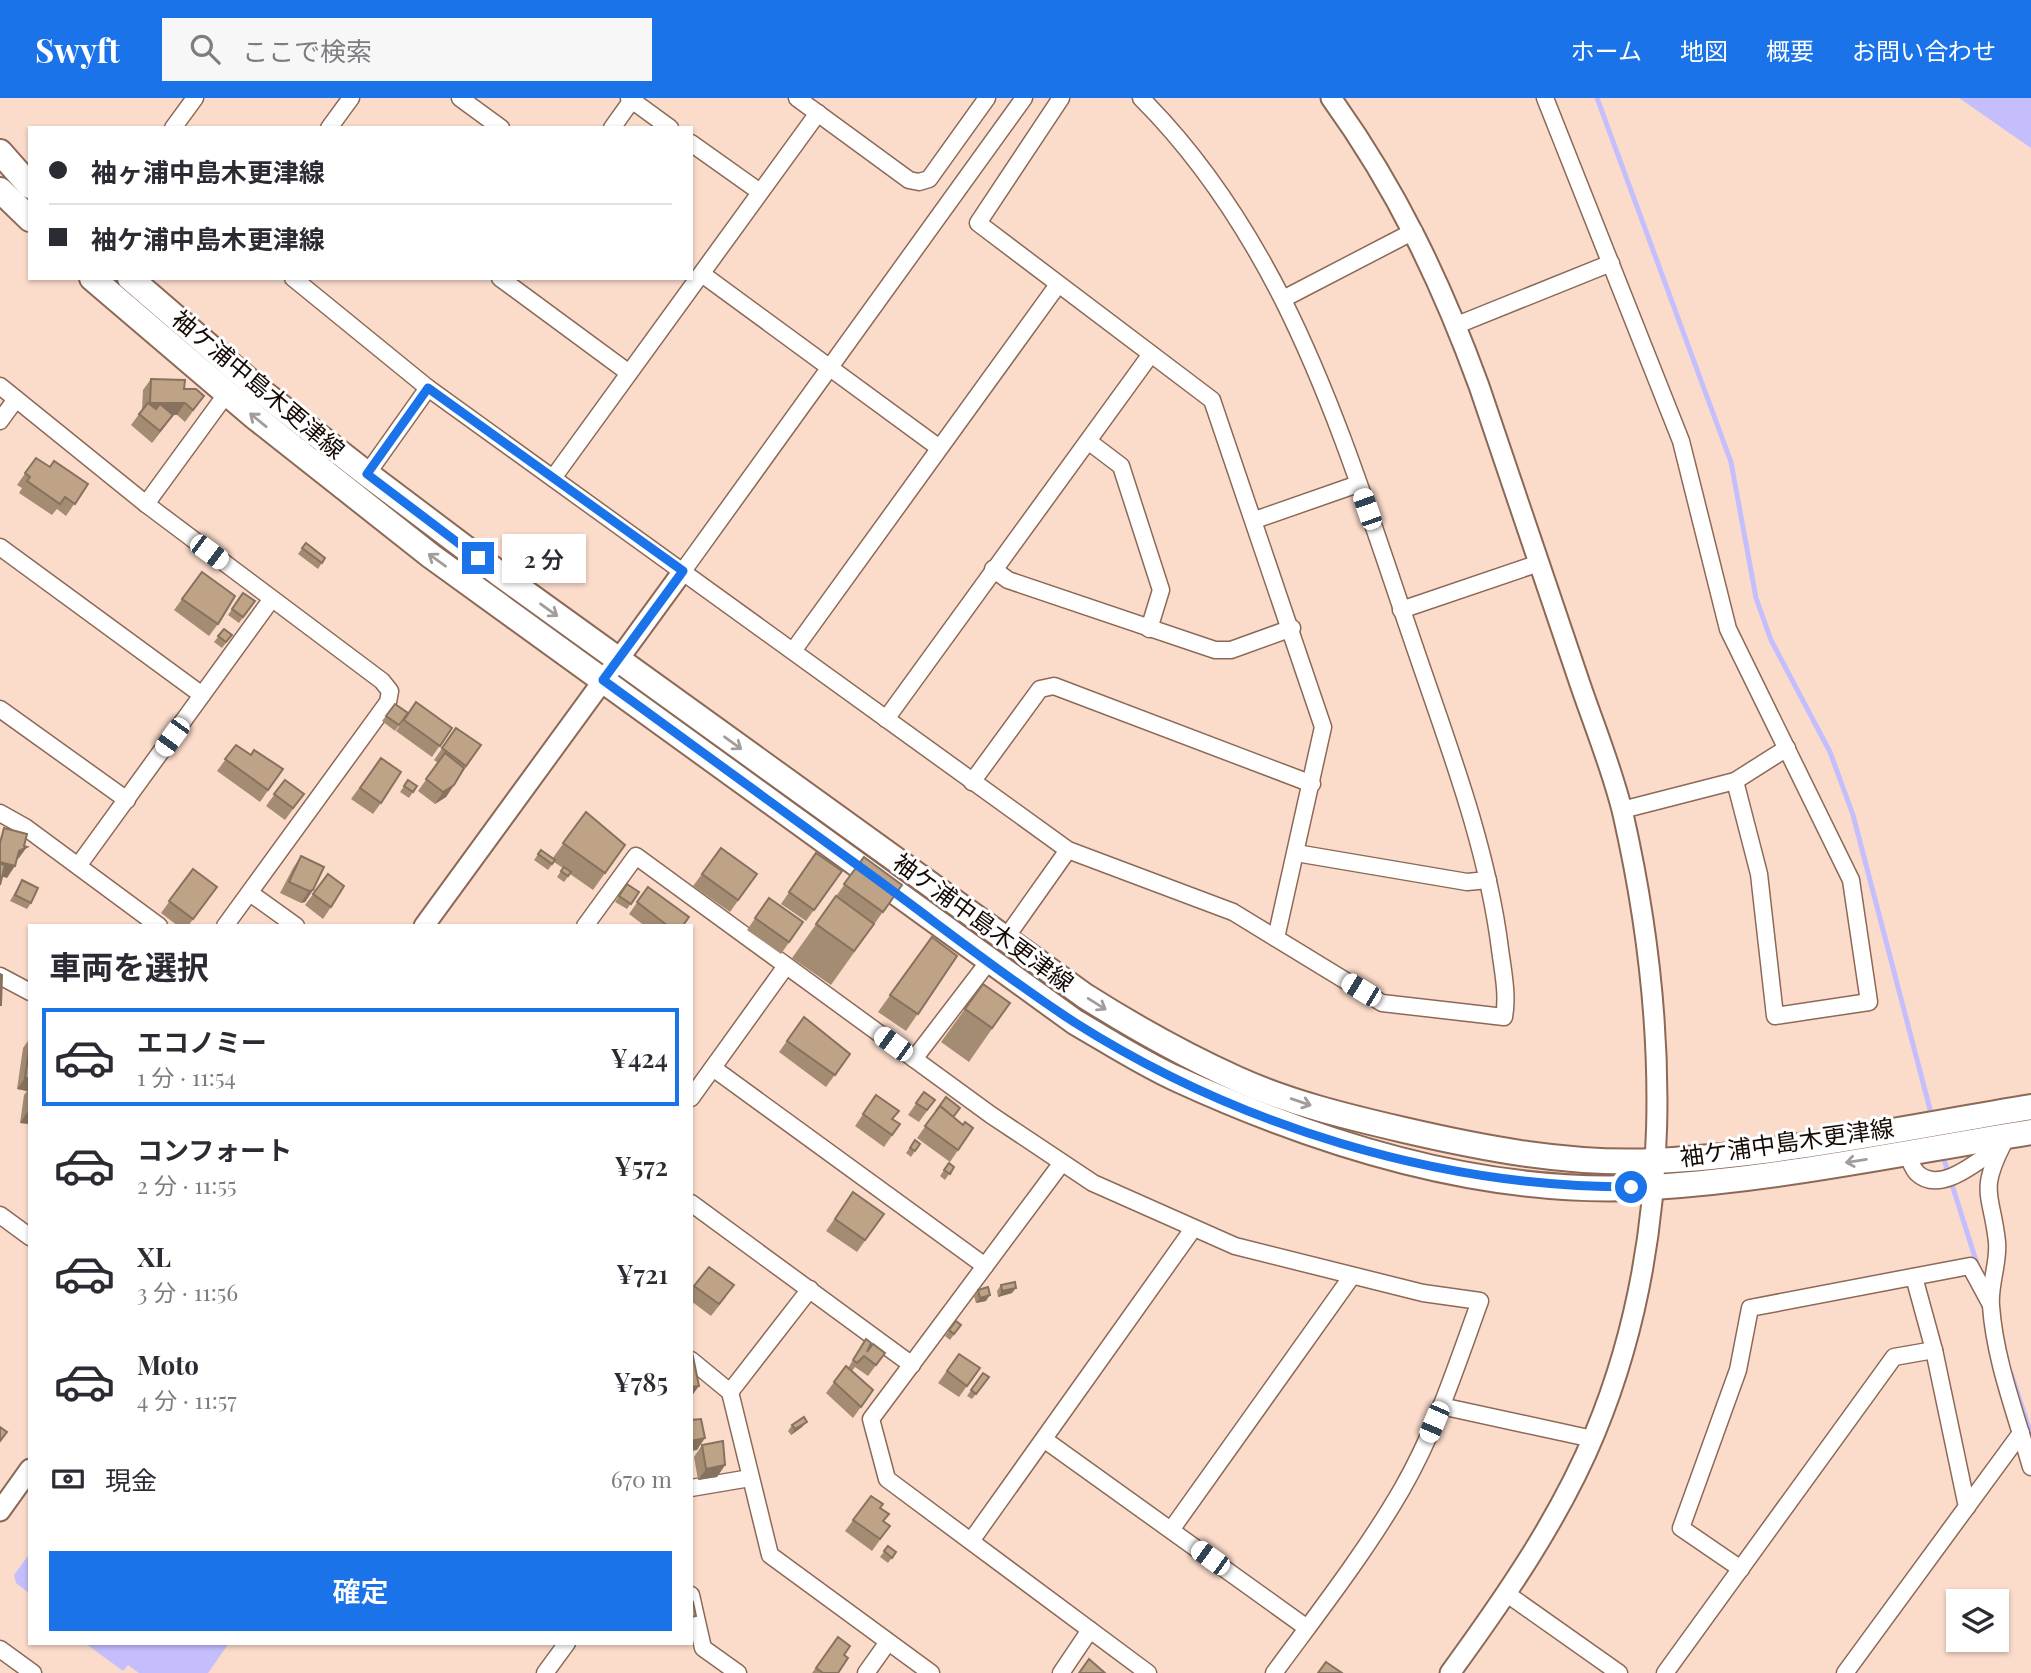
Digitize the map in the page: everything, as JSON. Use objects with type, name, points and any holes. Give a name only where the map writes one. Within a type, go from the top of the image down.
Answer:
[{"type":"main road","points":[[0,152],[28,184]]},
{"type":"main road","points":[[0,190],[28,217]]},
{"type":"main road","name":"袖ケ浦中島木更津線","points":[[94,280],[227,393],[431,556],[610,670],[1085,996],[1158,1042],[1240,1081],[1375,1124],[1511,1153],[1583,1161],[1654,1161],[1736,1153],[2031,1107]]},
{"type":"main road","name":"袖ケ浦中島木更津線","points":[[132,280],[262,392],[610,670],[989,961],[1075,1022],[1174,1078],[1267,1118],[1366,1150],[1442,1169],[1510,1181],[1588,1187],[1652,1187],[1752,1177],[2000,1141],[2031,1133]]},
{"type":"street","points":[[174,126],[195,98]]},
{"type":"street","points":[[330,126],[351,98]]},
{"type":"street","points":[[460,98],[498,126]]},
{"type":"street","points":[[797,98],[909,180],[919,182],[929,179],[987,98]]},
{"type":"street","points":[[425,924],[1024,98]]},
{"type":"street","points":[[1061,98],[978,223],[1057,286],[1212,400],[1292,628],[1323,727],[1276,938]]},
{"type":"street","points":[[295,280],[428,388],[1068,850],[1234,912],[1382,1003],[1504,1017],[1507,1002],[1496,913],[1464,792],[1325,391],[1283,299],[1245,232],[1199,163],[1141,98]]},
{"type":"street","points":[[1331,98],[1368,150],[1414,230],[1457,325],[1622,810],[1641,903],[1653,990],[1658,1066],[1647,1251],[1617,1370],[1592,1439],[1507,1594],[1450,1673]]},
{"type":"street","points":[[1545,98],[1681,441],[1728,629],[1851,880],[1869,1002],[1775,1016],[1759,874],[1735,781]]},
{"type":"street","points":[[613,126],[631,99],[667,126]]},
{"type":"street","points":[[553,478],[818,114]]},
{"type":"street","points":[[693,144],[760,192]]},
{"type":"street","points":[[1283,299],[1414,230]]},
{"type":"street","points":[[1457,325],[1611,262]]},
{"type":"street","points":[[702,274],[938,447]]},
{"type":"street","points":[[504,280],[629,373]]},
{"type":"street","points":[[793,651],[1057,286]]},
{"type":"street","points":[[886,719],[1151,354]]},
{"type":"street","points":[[0,386],[146,504],[382,681],[390,691],[388,702],[227,924]]},
{"type":"street","points":[[367,474],[428,388]]},
{"type":"street","points":[[146,504],[227,393]]},
{"type":"street","points":[[0,421],[16,399]]},
{"type":"street","points":[[1088,441],[1121,466],[1161,590],[1149,628]]},
{"type":"street","points":[[1255,520],[1358,484]]},
{"type":"street","points":[[0,548],[202,695]]},
{"type":"street","points":[[1401,610],[1539,563]]},
{"type":"street","points":[[993,569],[1008,580],[1215,650],[1231,650],[1292,628]]},
{"type":"street","points":[[78,866],[271,600]]},
{"type":"street","points":[[972,782],[1040,689],[1054,686],[1312,783]]},
{"type":"street","points":[[0,709],[127,800]]},
{"type":"street","points":[[1622,810],[1735,781],[1787,748]]},
{"type":"street","points":[[0,813],[25,827],[156,924]]},
{"type":"street","points":[[1005,939],[1068,850]]},
{"type":"street","points":[[1296,853],[1467,881],[1488,880]]},
{"type":"street","points":[[586,924],[636,856],[914,1059],[1061,1164],[1093,1183],[1235,1246],[1423,1293],[1480,1301],[1441,1406],[1403,1487],[1275,1673]]},
{"type":"street","points":[[250,893],[293,924]]},
{"type":"street","points":[[914,1059],[989,961]]},
{"type":"street","points":[[693,1095],[786,966]]},
{"type":"street","points":[[0,976],[28,991]]},
{"type":"street","points":[[713,1068],[985,1266]]},
{"type":"street","points":[[1906,1153],[1915,1172],[1928,1180],[1943,1181],[2000,1141]]},
{"type":"street","points":[[2000,1141],[1988,1180],[1988,1205],[1998,1244],[1990,1303],[1995,1342],[2031,1467]]},
{"type":"street","points":[[1061,1164],[872,1419],[887,1479],[1148,1673]]},
{"type":"street","points":[[693,1204],[912,1364]]},
{"type":"street","points":[[0,1237],[5,1219],[28,1236]]},
{"type":"street","points":[[971,1541],[1193,1229]]},
{"type":"street","points":[[1741,1569],[1681,1528],[1738,1370],[1750,1308],[1970,1266],[1990,1303]]},
{"type":"street","points":[[1171,1530],[1352,1276]]},
{"type":"street","points":[[1914,1277],[1934,1350],[1967,1507]]},
{"type":"street","points":[[730,1392],[810,1289]]},
{"type":"street","points":[[1665,1673],[1894,1357],[1934,1350]]},
{"type":"street","points":[[693,1362],[730,1392],[771,1555],[931,1673]]},
{"type":"street","points":[[1441,1406],[1592,1439]]},
{"type":"street","points":[[1845,1673],[2021,1433]]},
{"type":"street","points":[[1045,1440],[1307,1628]]},
{"type":"street","points":[[0,1511],[28,1472]]},
{"type":"street","points":[[693,1489],[750,1478]]},
{"type":"street","points":[[1507,1594],[1619,1673]]},
{"type":"street","points":[[693,1604],[703,1648],[738,1673]]},
{"type":"street","points":[[1061,1673],[1090,1630]]},
{"type":"street","points":[[866,1673],[888,1642]]},
{"type":"street","points":[[545,1673],[566,1645]]},
{"type":"street","points":[[0,1649],[33,1673]]},
{"type":"shaded area","points":[[1959,98],[2031,98],[2031,148]]},
{"type":"shaded area","points":[[28,1556],[28,1592],[16,1583],[14,1575]]},
{"type":"shaded area","points":[[88,1645],[228,1645],[208,1673],[139,1673],[128,1665],[123,1671]]},
{"type":"building","points":[[151,379],[185,380],[184,389],[196,389],[204,396],[193,410],[185,403],[150,403]]},
{"type":"building","points":[[148,403],[156,409],[160,404],[173,415],[160,431],[139,414]]},
{"type":"building","points":[[36,458],[50,467],[54,461],[88,484],[75,504],[65,497],[60,504],[27,481],[30,477],[25,473]]},
{"type":"building","points":[[306,543],[325,558],[322,563],[302,548]]},
{"type":"building","points":[[202,572],[235,596],[218,624],[182,599]]},
{"type":"building","points":[[243,593],[255,601],[243,617],[232,609]]},
{"type":"building","points":[[224,629],[232,635],[226,642],[218,636]]},
{"type":"building","points":[[416,702],[452,728],[440,746],[404,720]]},
{"type":"building","points":[[395,704],[408,713],[399,725],[386,716]]},
{"type":"building","points":[[456,728],[481,745],[466,766],[442,748]]},
{"type":"building","points":[[236,745],[251,755],[254,750],[283,769],[268,790],[225,759]]},
{"type":"building","points":[[445,753],[464,768],[454,785],[443,792],[426,779]]},
{"type":"building","points":[[381,758],[401,772],[381,803],[360,788]]},
{"type":"building","points":[[285,780],[304,794],[293,808],[274,794]]},
{"type":"building","points":[[408,780],[417,786],[413,792],[404,786]]},
{"type":"building","points":[[586,812],[625,845],[605,873],[563,843]]},
{"type":"building","points":[[4,828],[27,834],[24,846],[27,847],[19,851],[15,866],[0,862],[0,843]]},
{"type":"building","points":[[721,848],[757,874],[738,900],[702,874]]},
{"type":"building","points":[[541,850],[555,860],[552,864],[538,854]]},
{"type":"building","points":[[816,853],[842,871],[814,910],[789,892]]},
{"type":"building","points":[[301,856],[324,867],[313,890],[309,891],[289,882]]},
{"type":"building","points":[[864,857],[902,885],[883,912],[844,884]]},
{"type":"building","points":[[0,864],[5,865],[0,885]]},
{"type":"building","points":[[564,867],[571,872],[568,876],[561,871]]},
{"type":"building","points":[[193,869],[217,887],[193,919],[169,901]]},
{"type":"building","points":[[328,874],[344,886],[331,907],[313,894]]},
{"type":"building","points":[[22,880],[38,888],[31,903],[15,895]]},
{"type":"building","points":[[627,884],[639,892],[631,904],[619,896]]},
{"type":"building","points":[[648,887],[689,917],[684,924],[665,924],[637,902]]},
{"type":"building","points":[[836,896],[874,924],[854,951],[816,924]]},
{"type":"building","points":[[769,898],[803,922],[789,942],[755,918]]},
{"type":"building","points":[[932,937],[957,956],[918,1014],[890,995]]},
{"type":"building","points":[[0,974],[2,975],[1,1005],[0,1005]]},
{"type":"building","points":[[983,984],[1010,1003],[992,1028],[965,1009]]},
{"type":"building","points":[[804,1017],[850,1054],[835,1075],[787,1041]]},
{"type":"building","points":[[924,1092],[935,1100],[927,1110],[916,1103]]},
{"type":"building","points":[[876,1095],[899,1111],[892,1119],[900,1124],[892,1135],[863,1114]]},
{"type":"building","points":[[946,1097],[960,1108],[953,1117],[940,1106],[936,1111]]},
{"type":"building","points":[[940,1106],[963,1125],[965,1122],[973,1128],[958,1150],[925,1126]]},
{"type":"building","points":[[915,1140],[920,1144],[915,1151],[910,1148]]},
{"type":"building","points":[[949,1163],[954,1167],[950,1174],[944,1170]]},
{"type":"building","points":[[853,1192],[884,1214],[865,1240],[835,1219]]},
{"type":"building","points":[[709,1267],[734,1285],[719,1304],[694,1286]]},
{"type":"building","points":[[1015,1282],[1016,1288],[1002,1291],[1001,1285]]},
{"type":"building","points":[[988,1287],[990,1295],[980,1298],[978,1290]]},
{"type":"building","points":[[956,1321],[961,1325],[954,1334],[949,1330]]},
{"type":"building","points":[[866,1339],[871,1343],[867,1352],[873,1344],[885,1353],[876,1365],[864,1356],[857,1363],[853,1360]]},
{"type":"building","points":[[959,1354],[980,1368],[967,1386],[947,1371]]},
{"type":"building","points":[[693,1357],[699,1386],[693,1387]]},
{"type":"building","points":[[846,1366],[873,1390],[861,1407],[834,1382]]},
{"type":"building","points":[[983,1373],[989,1377],[976,1394],[971,1390]]},
{"type":"building","points":[[804,1417],[807,1422],[795,1429],[792,1425]]},
{"type":"building","points":[[701,1419],[705,1438],[693,1441],[693,1420]]},
{"type":"building","points":[[0,1427],[7,1432],[0,1441]]},
{"type":"building","points":[[723,1441],[725,1465],[706,1469],[702,1445]]},
{"type":"building","points":[[871,1496],[883,1504],[880,1508],[889,1514],[883,1521],[890,1526],[880,1539],[853,1520]]},
{"type":"building","points":[[888,1546],[896,1552],[892,1558],[884,1551]]},
{"type":"building","points":[[838,1637],[850,1646],[844,1655],[848,1658],[838,1673],[823,1673],[816,1668]]},
{"type":"building","points":[[1089,1659],[1105,1673],[1079,1673]]},
{"type":"building","points":[[1326,1662],[1342,1673],[1318,1673]]},
{"type":"waterway","points":[[1597,98],[1731,462],[1756,598],[1771,640],[1830,752],[1853,815],[1932,1117]]},
{"type":"waterway","points":[[1942,1153],[1978,1267]]},
{"type":"waterway","points":[[2011,1373],[2031,1434]]},
{"type":"route","points":[[478,558],[367,474],[428,388],[683,571],[603,680],[1075,1022],[1174,1078],[1267,1118],[1366,1150],[1442,1169],[1510,1181],[1588,1187],[1631,1187]]}]
